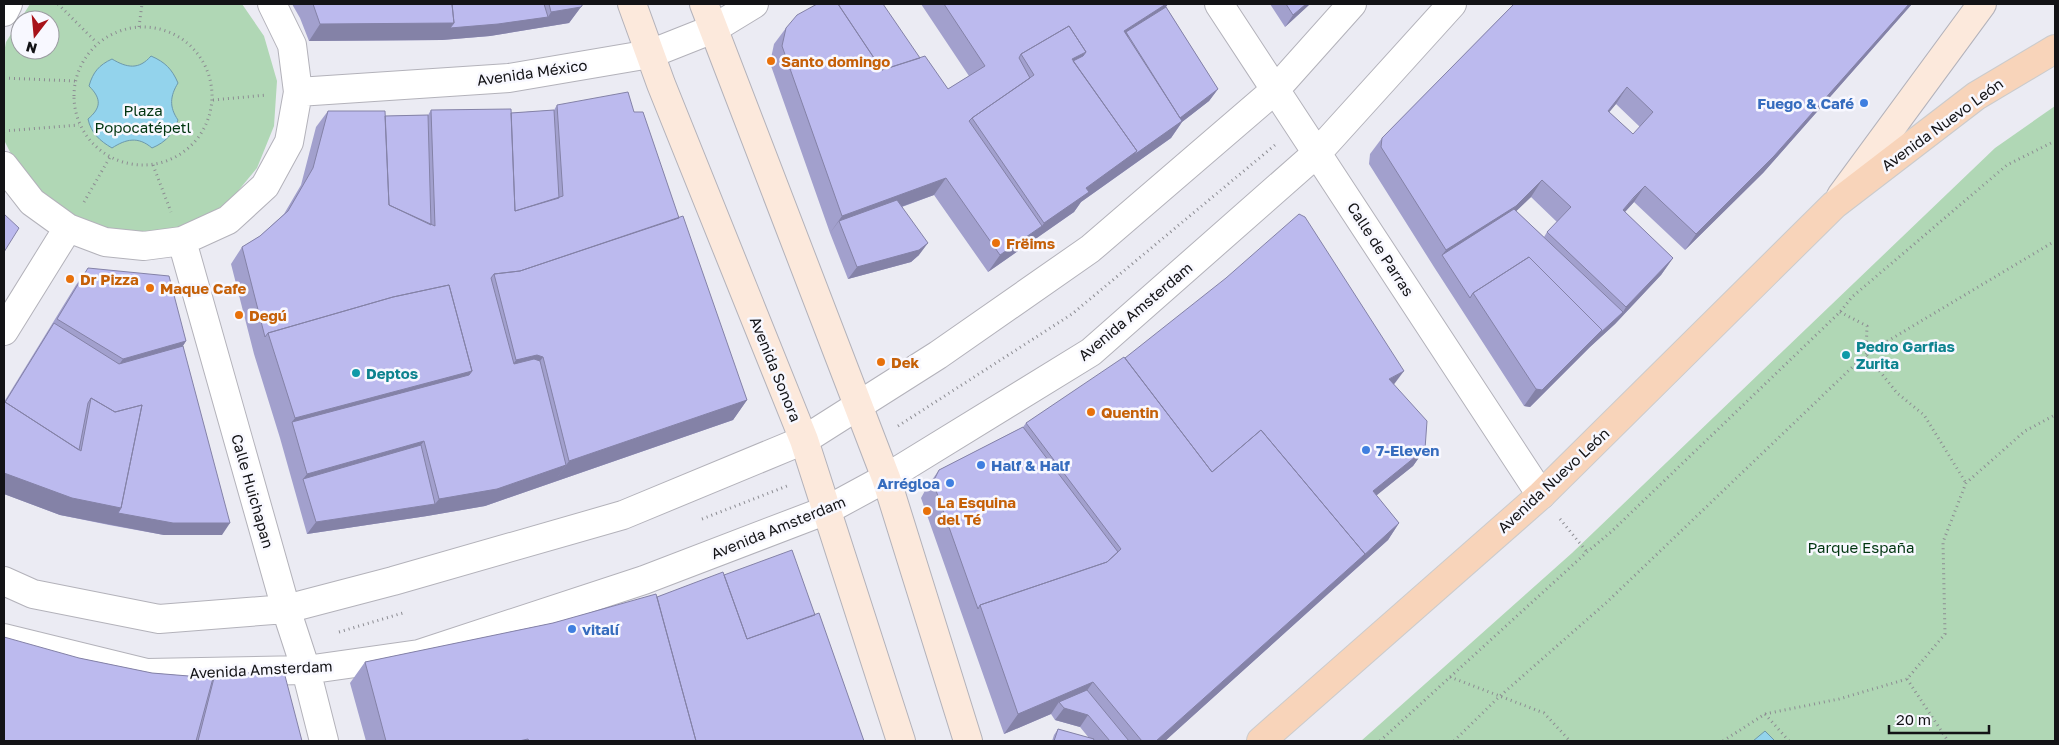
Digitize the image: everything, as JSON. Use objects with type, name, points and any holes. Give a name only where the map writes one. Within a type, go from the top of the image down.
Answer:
[{"type":"main road","name":"Avenida Sonora","points":[[632,4],[650,54],[804,440],[900,741]]},
{"type":"main road","points":[[704,4],[886,478],[968,741]]},
{"type":"main road","name":"Avenida Nuevo León","points":[[1834,205],[1982,4]]},
{"type":"main road","name":"Avenida Nuevo León","points":[[1261,741],[1541,495],[1834,205],[1976,96],[2055,49]]},
{"type":"street","points":[[4,12],[8,4]]},
{"type":"street","points":[[4,166],[32,202],[68,228],[105,242],[144,246],[182,240],[228,220],[265,186],[289,142],[298,92],[292,45],[272,4]]},
{"type":"street","name":"Avenida México","points":[[298,92],[509,78],[650,54],[713,29],[754,4]]},
{"type":"street","name":"Calle de Parras","points":[[1219,4],[1318,152],[1541,495]]},
{"type":"street","points":[[4,581],[33,594],[159,619],[286,609],[393,581],[623,515],[804,440],[938,355],[1090,250],[1276,89],[1352,4]]},
{"type":"street","name":"Avenida Amsterdam","points":[[4,638],[147,673],[306,670],[420,654],[644,580],[826,510],[886,478],[1091,352],[1318,152],[1452,4]]},
{"type":"street","points":[[4,331],[68,228]]},
{"type":"street","name":"Calle Huichapan","points":[[182,240],[286,609],[306,670],[324,741]]},
{"type":"path","points":[[58,4],[97,43]]},
{"type":"path","points":[[139,27],[142,4]]},
{"type":"path","points":[[139,27],[162,30],[189,45],[200,56],[210,76],[213,100],[208,123],[195,143],[176,157],[153,165],[131,165],[110,157],[92,144],[79,125],[74,103],[74,81],[83,60],[97,43],[117,31],[139,27]]},
{"type":"path","points":[[4,78],[74,81]]},
{"type":"path","points":[[213,100],[298,92]]},
{"type":"path","points":[[4,132],[79,125]]},
{"type":"path","points":[[1380,741],[1611,532],[1840,312],[1852,297],[2007,166],[2055,141]]},
{"type":"path","points":[[68,228],[110,157]]},
{"type":"path","points":[[153,165],[182,240]]},
{"type":"path","points":[[1454,741],[1500,696],[1607,602],[1866,354],[2055,241]]},
{"type":"path","points":[[1840,312],[1867,326],[1866,354],[1897,393],[1924,415],[1966,483]]},
{"type":"path","points":[[1723,741],[1765,714],[1839,700],[1907,679],[1945,634],[1943,542],[1966,483],[2025,431],[2055,415]]},
{"type":"path","points":[[1541,495],[1587,552]]},
{"type":"path","points":[[1450,677],[1544,713],[1570,741]]},
{"type":"path","points":[[1907,679],[1948,741]]},
{"type":"path","points":[[1765,714],[1789,741]]},
{"type":"green space","name":"Plaza Popocatépetl","points":[[30,4],[242,4],[264,36],[277,81],[274,126],[257,168],[228,203],[189,226],[144,236],[97,230],[55,210],[22,176],[4,140],[4,53],[6,42],[10,36],[10,60],[60,60],[60,10],[26,10]]},
{"type":"green space","name":"Parque España","points":[[2055,106],[2055,741],[1361,741],[1572,553],[1995,148]]},
{"type":"water","name":"Plaza Popocatépetl","points":[[151,56],[168,66],[178,83],[173,92],[172,101],[173,111],[178,120],[176,125],[165,140],[152,148],[137,140],[132,140],[112,148],[97,136],[89,124],[88,119],[95,111],[98,103],[96,95],[89,86],[91,81],[97,70],[112,59],[128,66],[133,66],[142,64]]},
{"type":"water","points":[[1765,731],[1775,741],[1753,741]]},
{"type":"building","points":[[313,4],[452,4],[454,23],[320,24]]},
{"type":"building","points":[[452,4],[544,4],[548,17],[450,28],[454,23]]},
{"type":"building","points":[[549,4],[583,4],[581,7],[551,12]]},
{"type":"building","points":[[817,4],[838,4],[882,70],[925,56],[948,89],[985,66],[944,4],[1166,4],[1124,31],[1182,121],[1134,155],[1137,151],[1073,61],[1083,56],[1086,52],[1069,26],[1021,54],[1019,58],[1030,78],[969,121],[1042,226],[1000,255],[946,178],[842,216],[782,46],[786,28],[797,15]]},
{"type":"building","points":[[838,4],[883,4],[920,58],[882,70]]},
{"type":"building","points":[[1286,4],[1306,4],[1293,15]]},
{"type":"building","points":[[1514,4],[1909,4],[1774,156],[1696,234],[1645,186],[1634,197],[1623,210],[1673,258],[1626,307],[1547,232],[1571,207],[1542,180],[1516,206],[1446,250],[1381,147],[1382,138]],"holes":[[[1627,87],[1653,112],[1633,134],[1608,111]]]},
{"type":"building","points":[[1166,7],[1218,89],[1180,118],[1126,32]]},
{"type":"building","points":[[1069,26],[1086,52],[1072,59],[1137,151],[1086,188],[1089,192],[1044,223],[972,118],[1034,75],[1021,54]]},
{"type":"building","points":[[628,92],[634,112],[643,112],[679,218],[520,271],[494,274],[491,278],[514,364],[534,359],[540,361],[566,465],[497,489],[439,499],[424,441],[307,474],[292,422],[469,375],[472,371],[449,285],[393,297],[268,333],[265,337],[242,247],[260,236],[288,211],[313,168],[328,111],[385,111],[389,205],[435,226],[431,110],[511,109],[515,211],[563,196],[557,105]]},
{"type":"building","points":[[554,110],[559,198],[515,211],[511,113]]},
{"type":"building","points":[[428,115],[431,225],[389,205],[385,116]]},
{"type":"building","points":[[897,200],[928,243],[919,250],[857,267],[839,221]]},
{"type":"building","points":[[1514,209],[1623,312],[1598,335],[1602,330],[1529,257],[1473,293],[1470,298],[1442,255]]},
{"type":"building","points":[[4,214],[19,228],[4,252]]},
{"type":"building","points":[[1299,214],[1305,217],[1404,371],[1389,379],[1427,421],[1425,449],[1373,491],[1399,523],[1362,557],[1365,554],[1261,430],[1212,472],[1125,358],[1226,278]]},
{"type":"building","points":[[683,216],[747,400],[569,461],[543,357],[537,355],[516,360],[494,274],[520,271]]},
{"type":"building","points":[[1529,257],[1602,330],[1542,390],[1536,389],[1473,293]]},
{"type":"building","points":[[88,268],[169,276],[186,341],[123,359],[57,319]]},
{"type":"building","name":"Deptos","points":[[449,285],[472,371],[295,418],[268,333],[393,297]]},
{"type":"building","points":[[54,323],[119,364],[183,346],[230,523],[173,523],[118,513],[121,508],[142,405],[115,412],[91,398],[88,403],[79,450],[5,402]]},
{"type":"building","points":[[1124,357],[1212,472],[1261,430],[1365,554],[1156,741],[1142,741],[1093,682],[1018,714],[980,605],[1107,562],[1121,549],[1026,423]]},
{"type":"building","points":[[91,398],[115,412],[142,405],[121,508],[72,498],[4,473],[5,402],[81,451]]},
{"type":"building","points":[[1023,427],[1118,552],[1107,562],[980,605],[978,609],[933,482],[939,470]]},
{"type":"building","points":[[421,445],[435,504],[316,522],[303,479]]},
{"type":"building","points":[[792,550],[815,615],[747,639],[724,575]]},
{"type":"building","points":[[723,572],[747,639],[819,613],[864,741],[696,741],[657,597]]},
{"type":"building","points":[[656,594],[696,741],[529,741],[528,739],[519,741],[386,741],[365,662],[553,623]]},
{"type":"building","points":[[4,637],[79,658],[152,673],[213,678],[196,741],[4,741]]},
{"type":"building","points":[[284,672],[302,741],[198,741],[215,674]]},
{"type":"building","points":[[1087,690],[1129,741],[1110,741],[1088,715],[1064,708],[1059,702]]},
{"type":"building","points":[[1058,729],[1094,739],[1093,741],[1054,741]]},
{"type":"place","name":"Santo domingo","points":[[771,61]]},
{"type":"place","name":"Fuego & Café","points":[[1864,103]]},
{"type":"place","name":"Frëims","points":[[996,243]]},
{"type":"place","name":"Dr Pizza","points":[[70,279]]},
{"type":"place","name":"Maque Cafe","points":[[150,288]]},
{"type":"place","name":"Degú","points":[[239,315]]},
{"type":"place","name":"Pedro Garfias Zurita","points":[[1846,355]]},
{"type":"place","name":"Dek","points":[[881,362]]},
{"type":"place","name":"Deptos","points":[[356,373]]},
{"type":"place","name":"Quentin","points":[[1091,412]]},
{"type":"place","name":"7-Eleven","points":[[1366,450]]},
{"type":"place","name":"Half & Half","points":[[981,465]]},
{"type":"place","name":"Arrégloa","points":[[950,483]]},
{"type":"place","name":"La Esquina del Té","points":[[927,511]]},
{"type":"place","name":"vitalí","points":[[572,629]]}]
